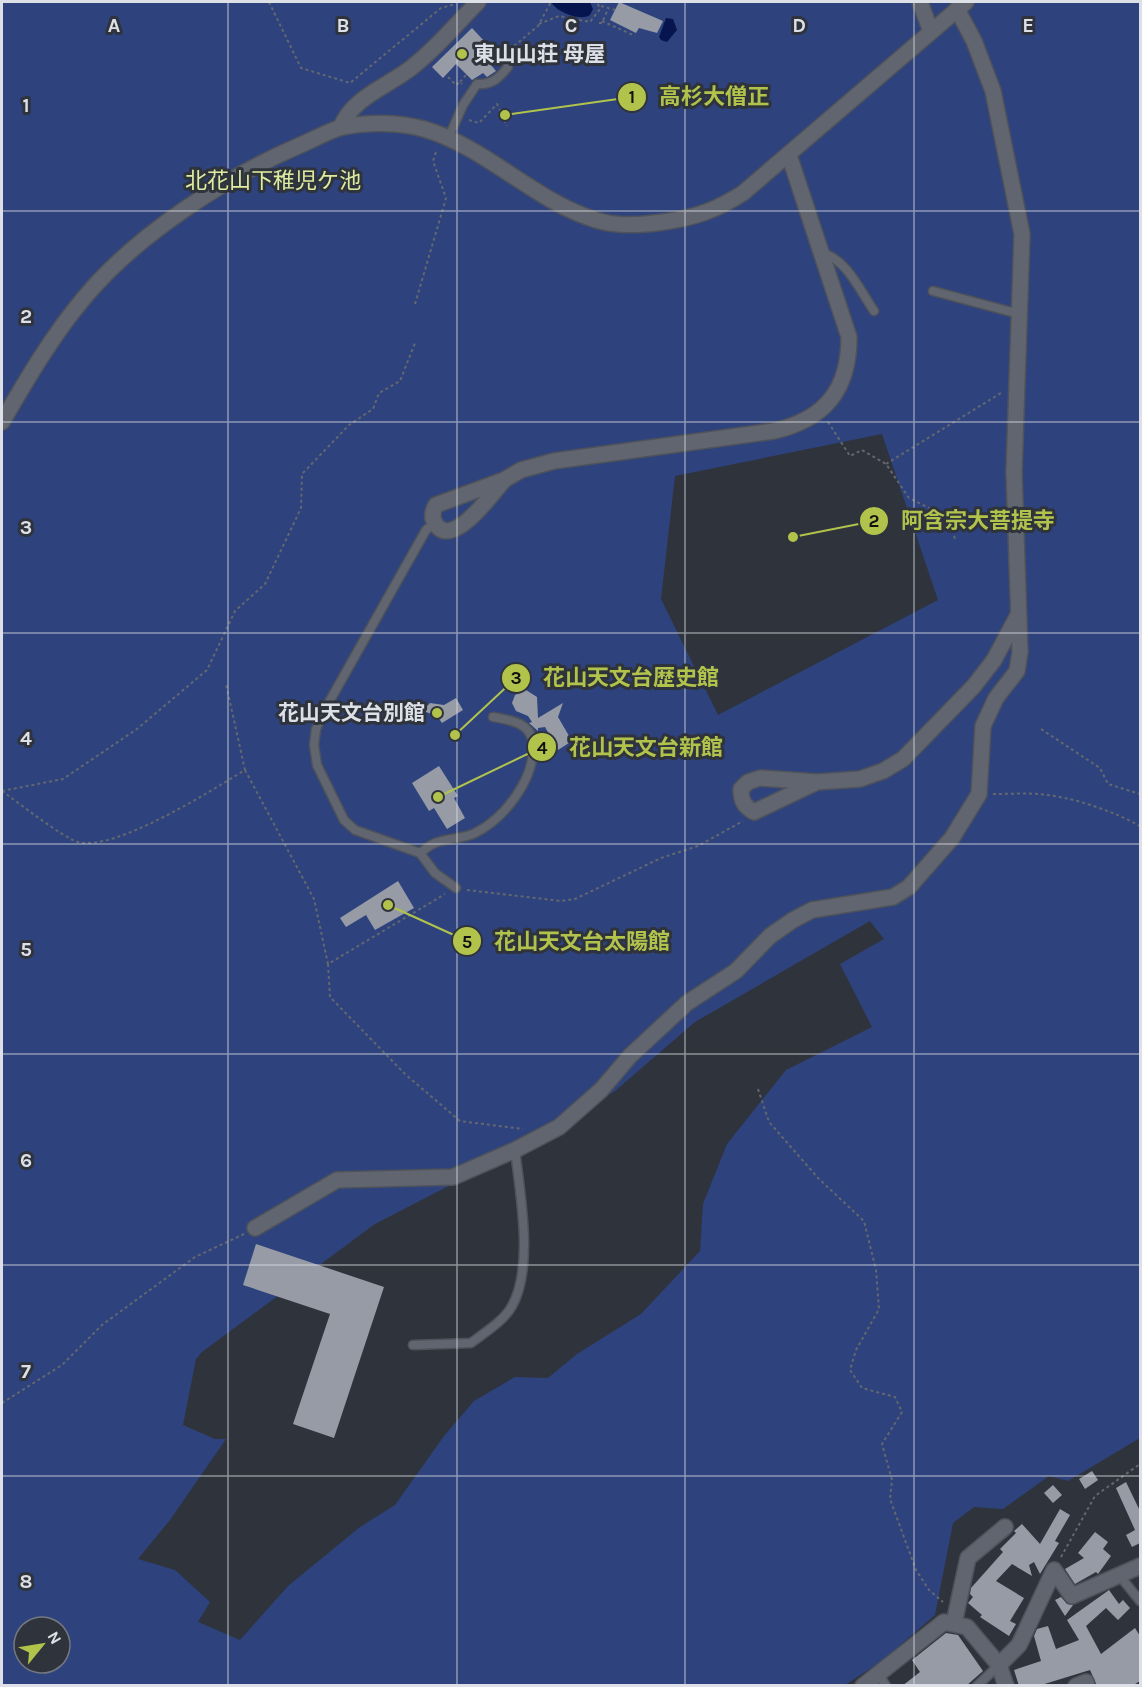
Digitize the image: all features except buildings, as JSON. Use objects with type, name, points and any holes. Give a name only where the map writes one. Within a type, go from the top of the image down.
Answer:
[{"type":"street","points":[[341,127],[346,114],[412,68],[478,2]]},
{"type":"street","points":[[920,2],[930,29]]},
{"type":"street","points":[[2,422],[50,342],[84,298],[111,269],[194,203],[247,171],[341,127],[371,123],[423,128],[566,207],[596,220],[620,224],[648,224],[687,219],[719,209],[789,154],[930,29],[961,5],[993,91],[1022,234],[1014,472],[1020,652],[1017,670],[996,698],[983,726],[979,794],[952,838],[909,887],[893,897],[812,910],[793,920],[770,936],[736,971],[687,1003],[630,1056],[601,1090],[550,1132],[453,1178],[338,1180],[255,1228]]},
{"type":"street","points":[[504,480],[473,515],[454,531],[445,532],[435,523],[432,512],[436,505],[504,480],[521,470],[572,458],[792,427],[820,410],[831,400],[849,362],[849,337],[789,154]]},
{"type":"street","points":[[817,782],[754,812],[746,808],[741,800],[741,789],[748,782],[760,777],[817,782],[860,779],[883,771],[903,759],[994,660],[1018,615]]},
{"type":"street","points":[[760,777],[769,783],[773,792],[770,806]]},
{"type":"street","points":[[954,1623],[968,1558],[1005,1527]]},
{"type":"street","points":[[1054,1570],[1072,1596],[1140,1566]]},
{"type":"street","points":[[999,1665],[1019,1645],[1054,1570]]},
{"type":"street","points":[[863,1686],[883,1680],[930,1631],[944,1622],[967,1627],[999,1665],[1006,1686]]},
{"type":"street","points":[[1076,1686],[1086,1682],[1087,1686]]},
{"type":"lane","points":[[443,137],[477,84],[489,84],[508,67],[509,53]]},
{"type":"lane","points":[[821,252],[834,256],[846,269],[874,311]]},
{"type":"lane","points":[[933,291],[1019,314]]},
{"type":"lane","points":[[435,523],[426,530],[324,711],[316,729],[314,745],[317,765],[344,820],[355,830],[420,854],[435,873],[456,888]]},
{"type":"lane","points":[[420,854],[435,843],[474,834],[493,822],[508,806],[527,774],[534,755],[533,740],[526,727],[514,720],[493,717]]},
{"type":"lane","points":[[413,1345],[471,1343],[512,1307],[521,1274],[525,1242],[515,1150]]},
{"type":"lane","points":[[1119,1575],[1140,1601]]},
{"type":"lane","points":[[977,1686],[999,1665]]},
{"type":"path","points":[[269,2],[301,68],[350,83],[441,8],[463,2]]},
{"type":"path","points":[[509,53],[539,24],[551,2]]},
{"type":"path","points":[[598,3],[598,22]]},
{"type":"path","points":[[598,3],[615,10]]},
{"type":"path","points":[[598,22],[608,9]]},
{"type":"path","points":[[539,24],[559,16],[582,22],[598,22],[635,36]]},
{"type":"path","points":[[447,76],[456,85],[466,75]]},
{"type":"path","points":[[460,82],[467,90]]},
{"type":"path","points":[[466,119],[479,123],[497,104],[507,126]]},
{"type":"path","points":[[415,304],[446,198],[433,162],[443,137]]},
{"type":"path","points":[[245,770],[167,817],[103,841],[78,842],[2,791],[63,779],[137,729],[207,669],[235,611],[265,584],[301,508],[302,474],[349,424],[373,409],[379,393],[400,381],[415,343]]},
{"type":"path","points":[[886,464],[1017,383]]},
{"type":"path","points":[[820,410],[850,456],[862,450],[886,464],[909,498],[949,518],[955,539]]},
{"type":"path","points":[[226,684],[245,770],[314,898],[328,964],[330,997],[405,1074],[460,1121],[550,1132]]},
{"type":"path","points":[[1041,729],[1100,768],[1108,784],[1140,794]]},
{"type":"path","points":[[979,794],[1040,794],[1102,809],[1140,826]]},
{"type":"path","points":[[328,964],[456,888],[550,899],[575,899],[661,858],[698,846],[748,818]]},
{"type":"path","points":[[758,1089],[769,1122],[819,1179],[864,1221],[876,1270],[879,1309],[856,1350],[850,1370],[862,1388],[895,1397],[902,1412],[882,1444],[892,1480],[890,1499],[916,1570],[929,1590],[944,1603],[954,1623]]},
{"type":"path","points":[[2,1403],[62,1365],[102,1325],[195,1257],[255,1228]]},
{"type":"path","points":[[1054,1570],[1095,1496],[1140,1464]]},
{"type":"shaded area","points":[[2,2],[1140,2],[1140,1438],[1068,1481],[1049,1476],[1003,1509],[974,1507],[953,1523],[935,1615],[882,1661],[845,1685],[2,1686]],"holes":[[[882,434],[938,600],[718,715],[661,599],[675,476]],[[870,921],[884,939],[840,964],[872,1027],[786,1070],[727,1144],[703,1204],[700,1251],[641,1314],[577,1354],[548,1378],[515,1377],[474,1401],[444,1436],[395,1505],[360,1527],[288,1586],[240,1640],[198,1622],[210,1602],[175,1570],[138,1559],[170,1520],[226,1439],[215,1439],[183,1425],[196,1359],[202,1352],[375,1224],[470,1175],[615,1091],[695,1022]]]},
{"type":"shaded area","points":[[551,2],[590,2],[593,9],[590,15],[585,17],[574,16],[563,12]]},
{"type":"shaded area","points":[[666,18],[673,19],[677,30],[667,42],[659,37]]},
{"type":"place","name":"東山山荘 母屋","points":[[462,54]]},
{"type":"place","name":"高杉大僧正","points":[[505,115]]},
{"type":"place","name":"阿含宗大菩提寺","points":[[793,537]]},
{"type":"place","name":"花山天文台別館","points":[[437,713]]},
{"type":"place","name":"花山天文台歴史館","points":[[455,735]]},
{"type":"place","name":"花山天文台新館","points":[[438,797]]},
{"type":"place","name":"花山天文台太陽館","points":[[388,905]]},
{"type":"district","name":"北花山下稚児ケ池","points":[[273,180]]}]
